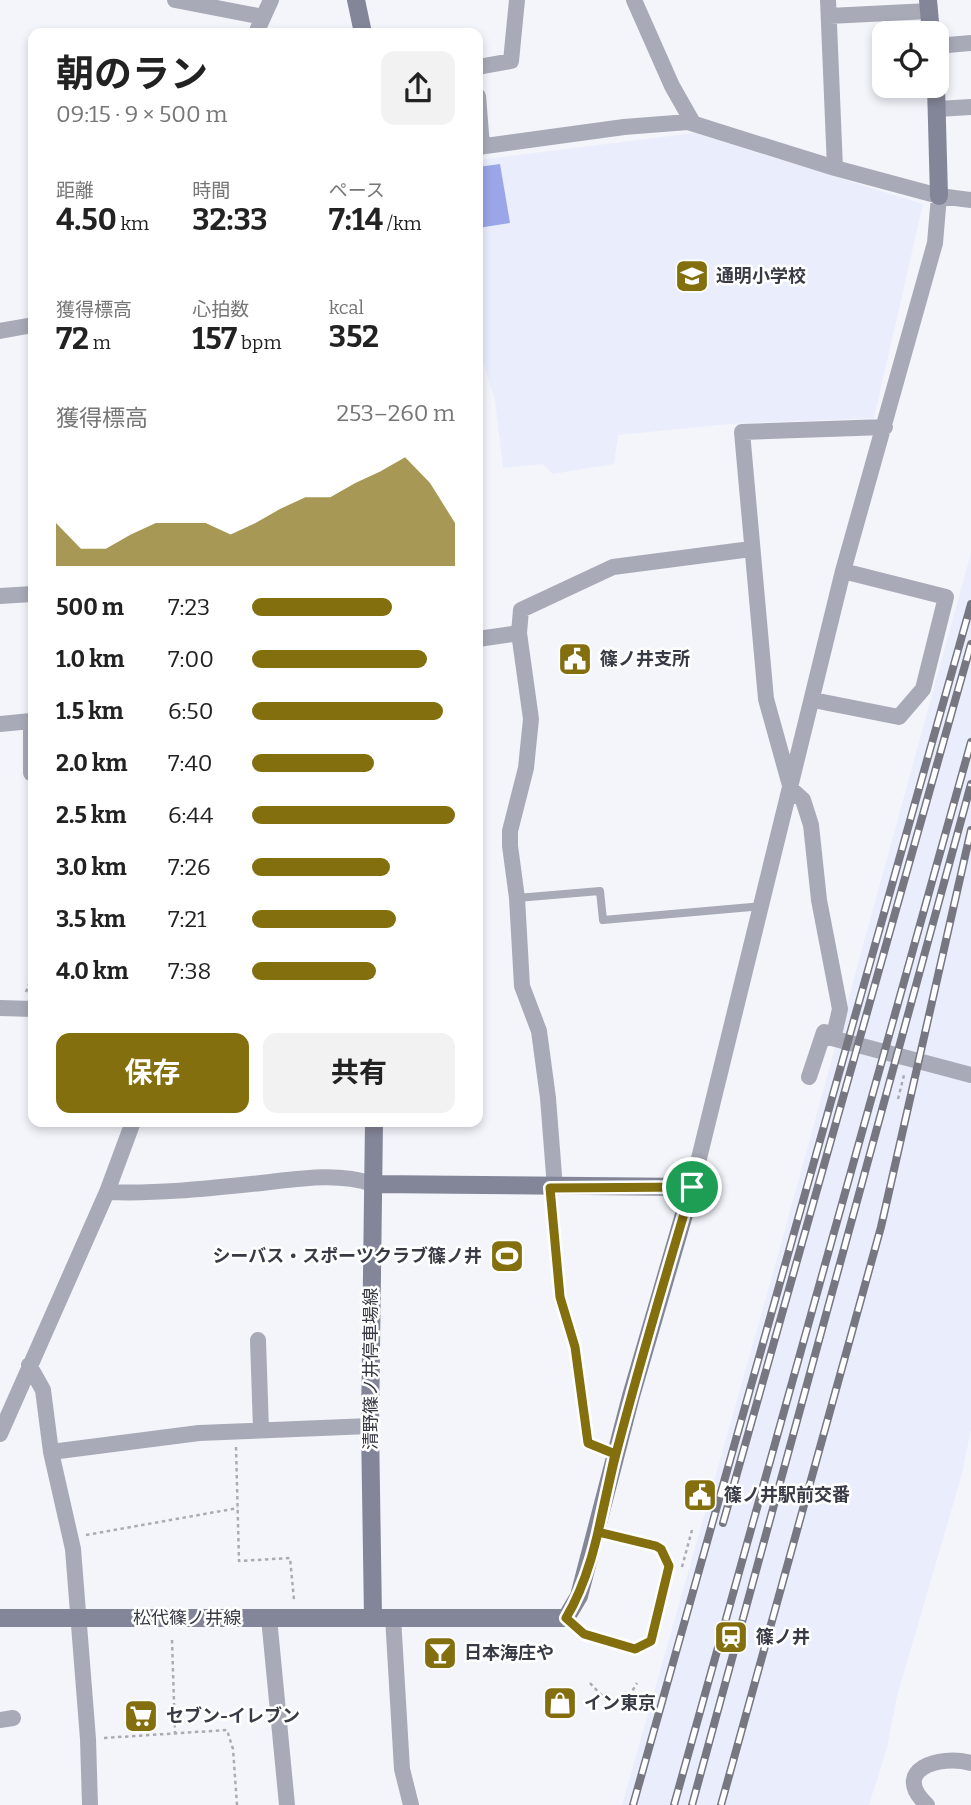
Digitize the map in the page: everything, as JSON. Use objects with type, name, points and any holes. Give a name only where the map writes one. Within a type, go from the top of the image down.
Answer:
[{"type":"street","points":[[175,0],[263,17]]},
{"type":"street","points":[[258,28],[271,0]]},
{"type":"street","points":[[356,0],[362,28]]},
{"type":"street","points":[[483,66],[510,61],[517,0]]},
{"type":"street","points":[[634,0],[672,86],[693,123]]},
{"type":"street","points":[[835,168],[828,8],[929,5]]},
{"type":"street","points":[[949,45],[971,43]]},
{"type":"street","points":[[566,1618],[579,1596],[598,1532],[615,1454],[692,1187],[843,571],[935,243],[939,197],[937,98]]},
{"type":"street","points":[[938,109],[971,107]]},
{"type":"street","points":[[483,146],[624,127],[693,123],[835,168],[939,197],[971,200]]},
{"type":"street","points":[[0,331],[28,327]]},
{"type":"street","points":[[809,1077],[824,1032],[834,1035],[840,1009],[819,900],[811,825],[803,800],[791,789],[766,699],[742,432],[885,427]]},
{"type":"street","points":[[552,1188],[548,1098],[539,1031],[522,986],[510,831],[526,768],[531,719],[519,634],[521,610],[613,567],[751,549]]},
{"type":"street","points":[[813,700],[899,717],[923,689],[946,597],[843,571]]},
{"type":"street","points":[[0,596],[28,594]]},
{"type":"street","points":[[483,638],[519,634]]},
{"type":"street","points":[[0,724],[28,721]]},
{"type":"street","points":[[0,1008],[28,1009]]},
{"type":"street","points":[[828,1037],[971,1075]]},
{"type":"street","points":[[906,1067],[971,1085]]},
{"type":"street","points":[[0,1434],[107,1192],[131,1127]]},
{"type":"street","name":"清野篠ノ井停車場線","points":[[373,1617],[370,1426],[374,1127]]},
{"type":"street","points":[[107,1192],[148,1194],[353,1177],[373,1184],[552,1188],[692,1187]]},
{"type":"street","points":[[258,1340],[261,1430]]},
{"type":"street","points":[[29,1365],[43,1390],[51,1452],[71,1538],[88,1739],[90,1805]]},
{"type":"street","points":[[51,1452],[236,1432],[370,1426]]},
{"type":"street","points":[[393,1617],[402,1769],[411,1805]]},
{"type":"street","name":"松代篠ノ井線","points":[[0,1618],[566,1618]]},
{"type":"street","points":[[269,1618],[287,1805]]},
{"type":"street","points":[[928,1805],[916,1788],[918,1773],[923,1766],[941,1759],[971,1763]]},
{"type":"lane","points":[[517,898],[600,891],[603,920],[763,906]]},
{"type":"lane","points":[[566,1618],[584,1634],[635,1649],[651,1641],[669,1566],[661,1549],[598,1532]]},
{"type":"path","points":[[898,1099],[906,1067]]},
{"type":"path","points":[[552,1188],[560,1297],[575,1347],[588,1443],[615,1454]]},
{"type":"path","points":[[236,1432],[239,1561],[290,1558],[294,1600]]},
{"type":"path","points":[[71,1538],[238,1508]]},
{"type":"path","points":[[681,1573],[692,1530]]},
{"type":"path","points":[[172,1640],[175,1733]]},
{"type":"path","points":[[590,1683],[607,1701],[627,1700],[636,1683]]},
{"type":"path","points":[[88,1739],[227,1730],[233,1749],[237,1805]]},
{"type":"shaded area","name":"通明小学校","points":[[694,133],[923,204],[874,418],[729,424],[618,435],[614,464],[553,474],[543,464],[503,468],[495,400],[483,363],[483,159]]},
{"type":"shaded area","points":[[971,553],[971,1429],[962,1474],[897,1696],[887,1748],[869,1805],[622,1805],[773,1273]]},
{"type":"water","points":[[500,164],[510,223],[483,227],[483,166]]},
{"type":"railway","points":[[633,1805],[971,604]]},
{"type":"railway","points":[[723,1523],[971,644]]},
{"type":"railway","points":[[674,1805],[971,742]]},
{"type":"railway","points":[[692,1805],[971,784]]},
{"type":"railway","points":[[721,1805],[881,1227],[971,830]]},
{"type":"place","name":"通明小学校","points":[[692,276]]},
{"type":"place","name":"篠ノ井支所","points":[[575,659]]},
{"type":"place","name":"シーバス・スポーツクラブ篠ノ井","points":[[507,1256]]},
{"type":"place","name":"篠ノ井駅前交番","points":[[700,1495]]},
{"type":"place","name":"篠ノ井","points":[[731,1637]]},
{"type":"place","name":"日本海庄や","points":[[440,1653]]},
{"type":"place","name":"イン東京","points":[[560,1703]]},
{"type":"place","name":"セブン-イレブン","points":[[141,1716]]},
{"type":"route","points":[[692,1187],[550,1188],[560,1297],[575,1347],[588,1443],[615,1454],[598,1532],[656,1546],[661,1549],[669,1566],[651,1641],[635,1649],[584,1634],[566,1618],[579,1596],[598,1532],[615,1454],[692,1187]]}]
